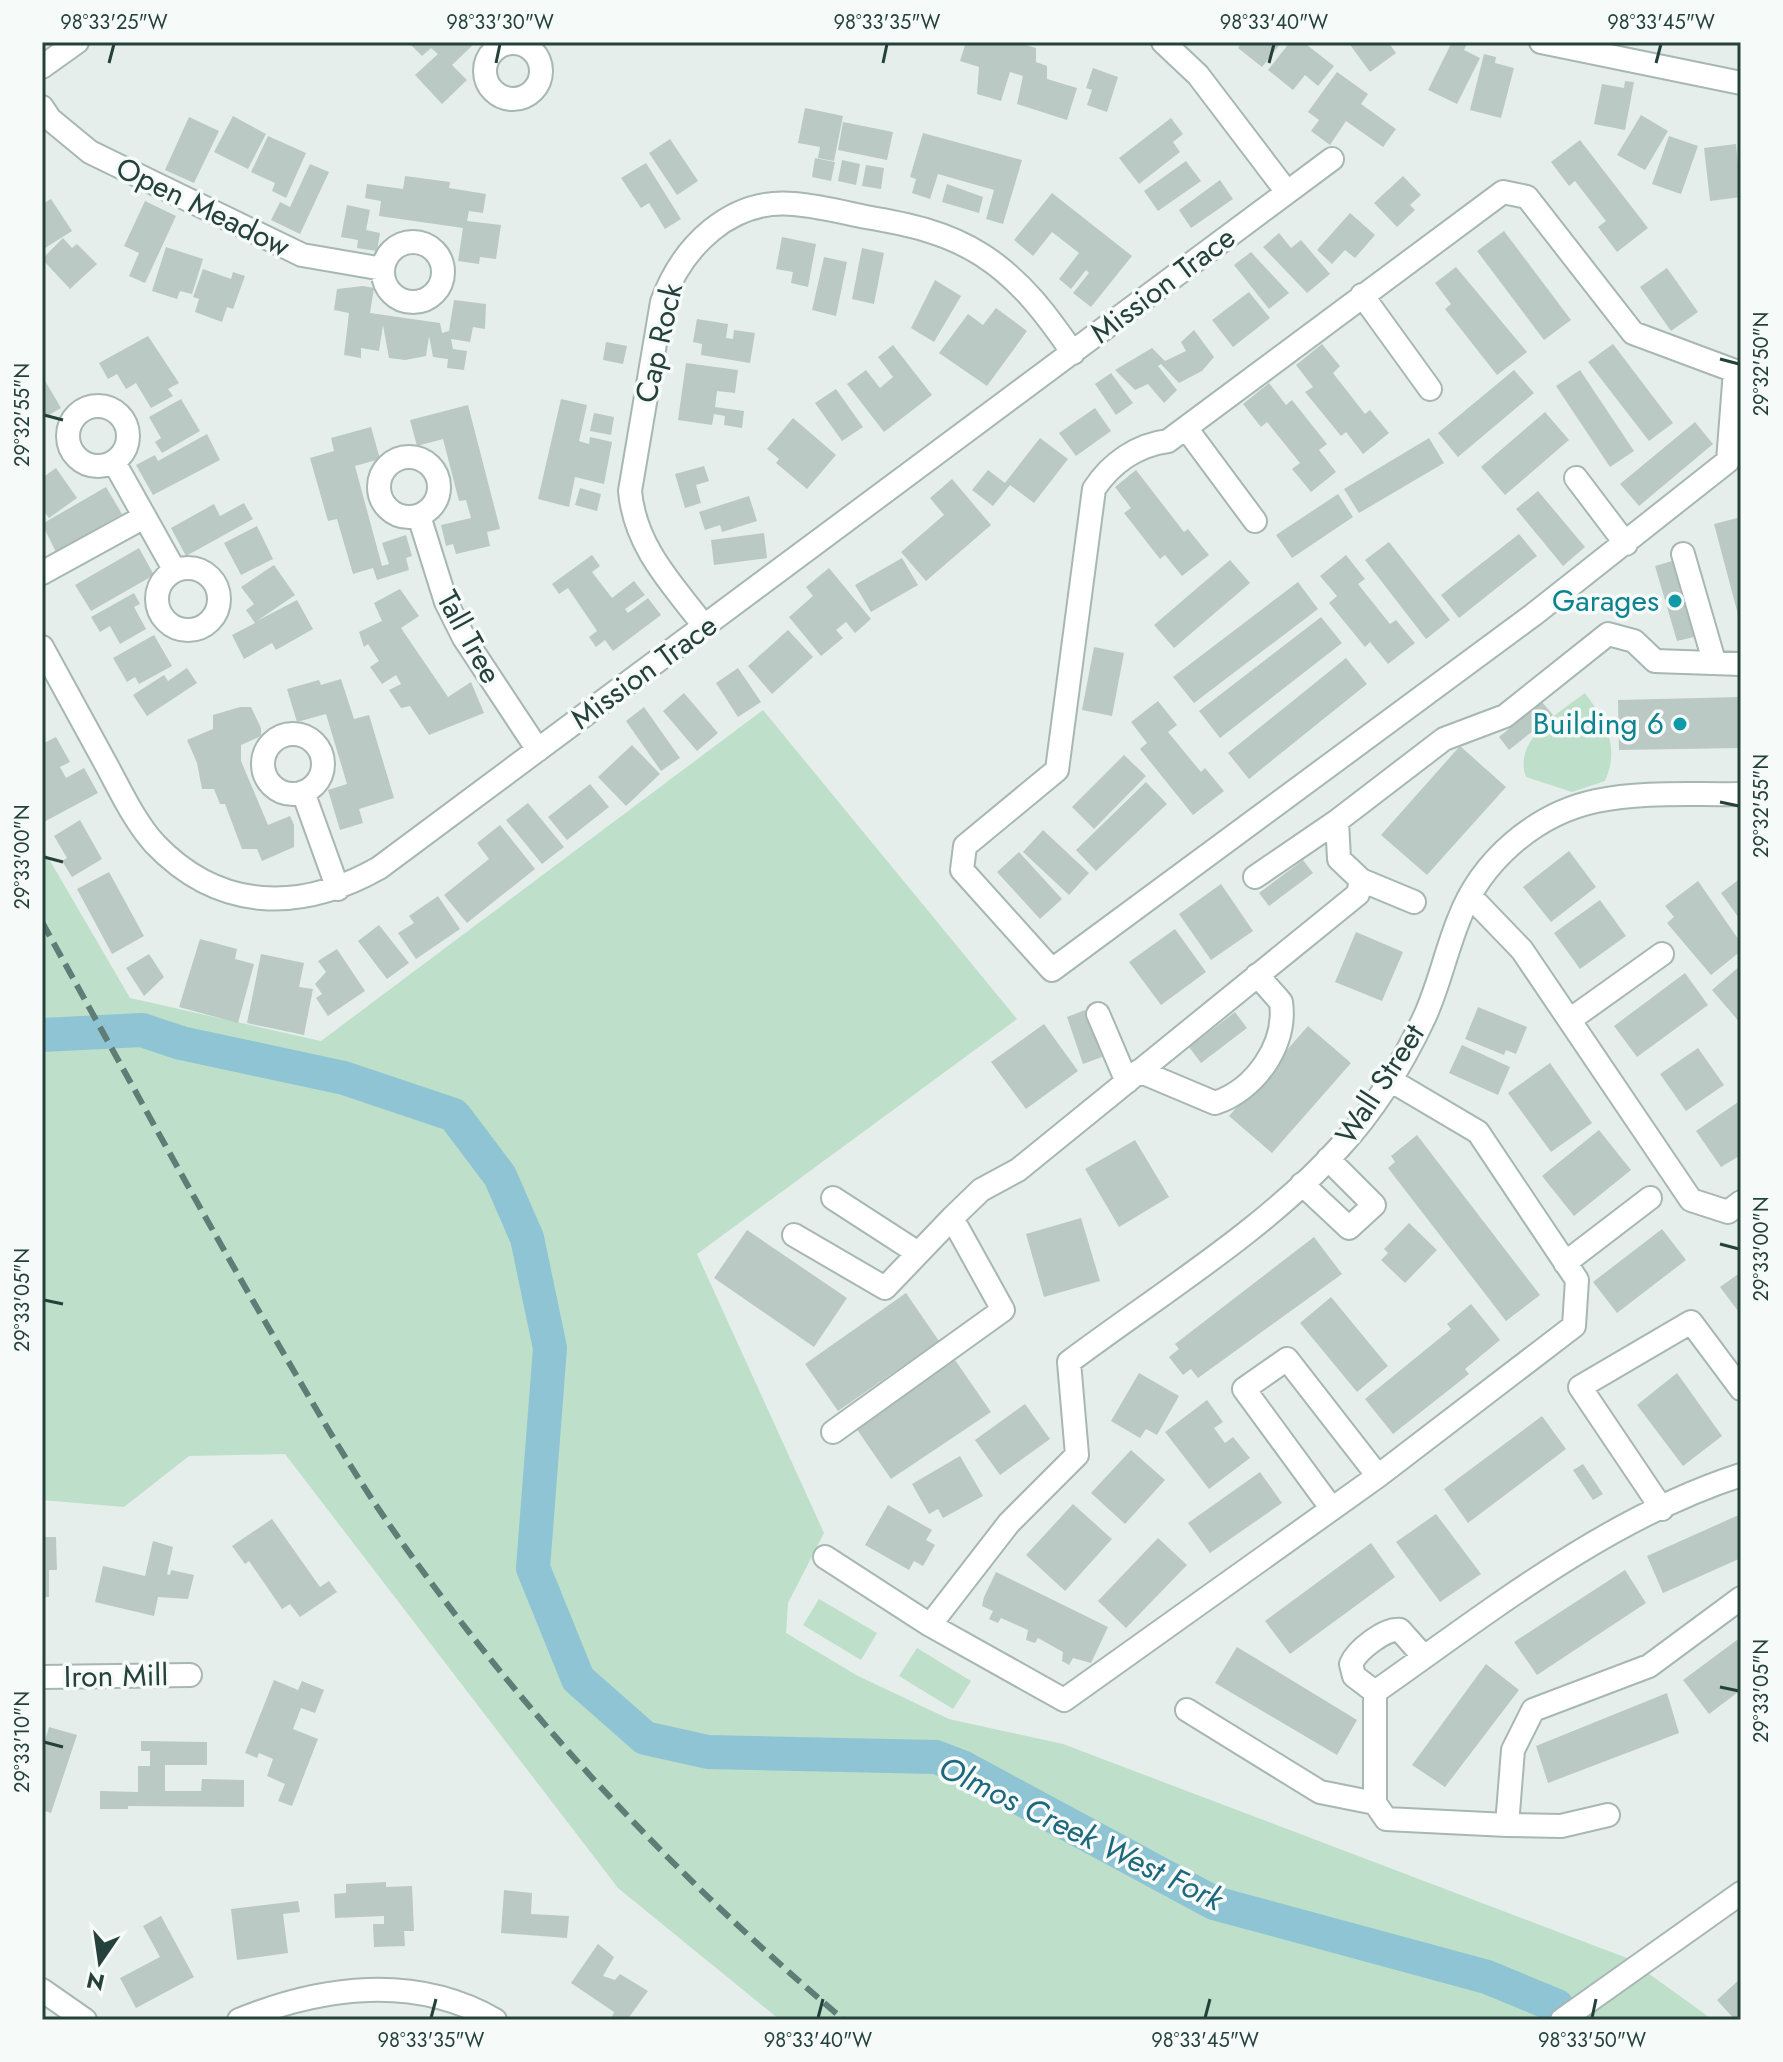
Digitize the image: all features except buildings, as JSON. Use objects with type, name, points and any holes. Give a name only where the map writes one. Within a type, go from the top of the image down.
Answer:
[{"type":"street","points":[[42,67],[77,42]]},
{"type":"street","points":[[1163,42],[1198,75],[1287,192]]},
{"type":"street","points":[[1541,42],[1741,83]]},
{"type":"street","name":"Open Meadow","points":[[42,107],[50,119],[90,152],[302,255],[383,269]]},
{"type":"street","name":"Mission Trace","points":[[42,647],[134,814],[154,842],[181,867],[229,892],[265,899],[312,896],[338,889],[379,868],[1332,159]]},
{"type":"street","points":[[1503,192],[1527,197],[1633,333],[1738,369],[1728,461],[1626,544],[1052,970],[962,870],[965,846],[1057,770],[1094,489],[1106,470],[1147,444],[1168,441],[1362,295],[1503,192]]},
{"type":"street","name":"Cap Rock","points":[[705,627],[640,539],[632,516],[630,491],[662,302],[678,265],[705,234],[739,213],[792,203],[942,235],[983,256],[1017,282],[1073,353]]},
{"type":"street","points":[[1362,295],[1430,389]]},
{"type":"street","points":[[1186,428],[1255,521]]},
{"type":"street","points":[[114,462],[175,571]]},
{"type":"street","points":[[1576,478],[1626,544]]},
{"type":"street","name":"Tall Tree","points":[[419,516],[452,614],[538,750]]},
{"type":"street","points":[[42,573],[144,517]]},
{"type":"street","points":[[1683,554],[1714,661]]},
{"type":"street","points":[[1255,877],[1337,821],[1444,739],[1505,716],[1608,634],[1634,641],[1655,661],[1741,664]]},
{"type":"street","points":[[303,792],[338,889]]},
{"type":"street","name":"Wall Street","points":[[930,1625],[1009,1523],[1077,1455],[1069,1362],[1279,1206],[1328,1159],[1373,1107],[1426,1014],[1470,896],[1490,867],[1519,838],[1573,808],[1633,796],[1741,794]]},
{"type":"street","points":[[1337,821],[1339,859],[1361,880],[1414,902]]},
{"type":"street","points":[[794,1235],[885,1288],[981,1190],[1018,1170],[1358,894],[1361,880]]},
{"type":"street","points":[[1470,896],[1522,950],[1691,1200],[1728,1212],[1741,1202]]},
{"type":"street","points":[[1571,1019],[1662,954]]},
{"type":"street","points":[[1098,1014],[1133,1076],[1215,1103],[1234,1097],[1268,1059],[1280,1039],[1281,1002],[1257,975]]},
{"type":"street","points":[[825,1557],[930,1625],[1064,1700],[1378,1476],[1574,1326],[1577,1280],[1478,1132],[1390,1080]]},
{"type":"street","points":[[1302,1184],[1349,1228],[1374,1205],[1328,1159]]},
{"type":"street","points":[[833,1198],[918,1253]]},
{"type":"street","points":[[1565,1263],[1650,1198]]},
{"type":"street","points":[[833,1432],[1003,1310],[952,1218]]},
{"type":"street","points":[[1662,1509],[1580,1387],[1691,1322],[1741,1389]]},
{"type":"street","points":[[1332,1509],[1244,1389],[1287,1359],[1378,1476]]},
{"type":"street","points":[[1375,1692],[1570,1556],[1712,1484],[1741,1475]]},
{"type":"street","points":[[1507,1825],[1513,1750],[1533,1710],[1649,1666],[1741,1598]]},
{"type":"street","points":[[1375,1692],[1354,1676],[1351,1664],[1355,1656],[1386,1633],[1400,1630],[1424,1657]]},
{"type":"street","name":"Iron Mill","points":[[42,1677],[190,1675]]},
{"type":"street","points":[[1375,1692],[1375,1803],[1386,1819],[1561,1826],[1608,1815]]},
{"type":"street","points":[[1187,1710],[1320,1792],[1375,1803]]},
{"type":"street","points":[[1562,2020],[1741,1893]]},
{"type":"street","points":[[239,2020],[300,1999],[364,1990],[404,1989],[434,1994],[495,2020]]},
{"type":"street","points":[[42,1990],[85,2020]]},
{"type":"green space","points":[[1585,693],[1605,724],[1611,746],[1605,781],[1572,792],[1526,777],[1526,751],[1532,739],[1552,718]]},
{"type":"green space","points":[[763,710],[1017,1019],[697,1254],[824,1533],[788,1603],[786,1633],[858,1676],[949,1719],[1063,1744],[1627,1958],[1713,2020],[780,2020],[618,1888],[285,1454],[189,1456],[124,1507],[42,1500],[42,847],[130,998],[321,1041]]},
{"type":"green space","points":[[819,1599],[877,1633],[861,1660],[803,1625]]},
{"type":"green space","points":[[917,1648],[971,1681],[953,1709],[899,1676]]},
{"type":"waterway","name":"Olmos Creek West Fork","points":[[42,1035],[142,1030],[181,1043],[344,1078],[454,1115],[500,1176],[527,1238],[550,1348],[533,1568],[578,1679],[645,1738],[708,1752],[936,1757],[962,1767],[1214,1903],[1487,1977],[1557,2006]]},
{"type":"railway","points":[[42,922],[204,1215],[324,1423],[375,1504],[442,1598],[547,1727],[660,1849],[781,1965],[844,2020]]},
{"type":"place","name":"Garages","points":[[1675,601]]},
{"type":"place","name":"Building 6","points":[[1680,724]]}]
